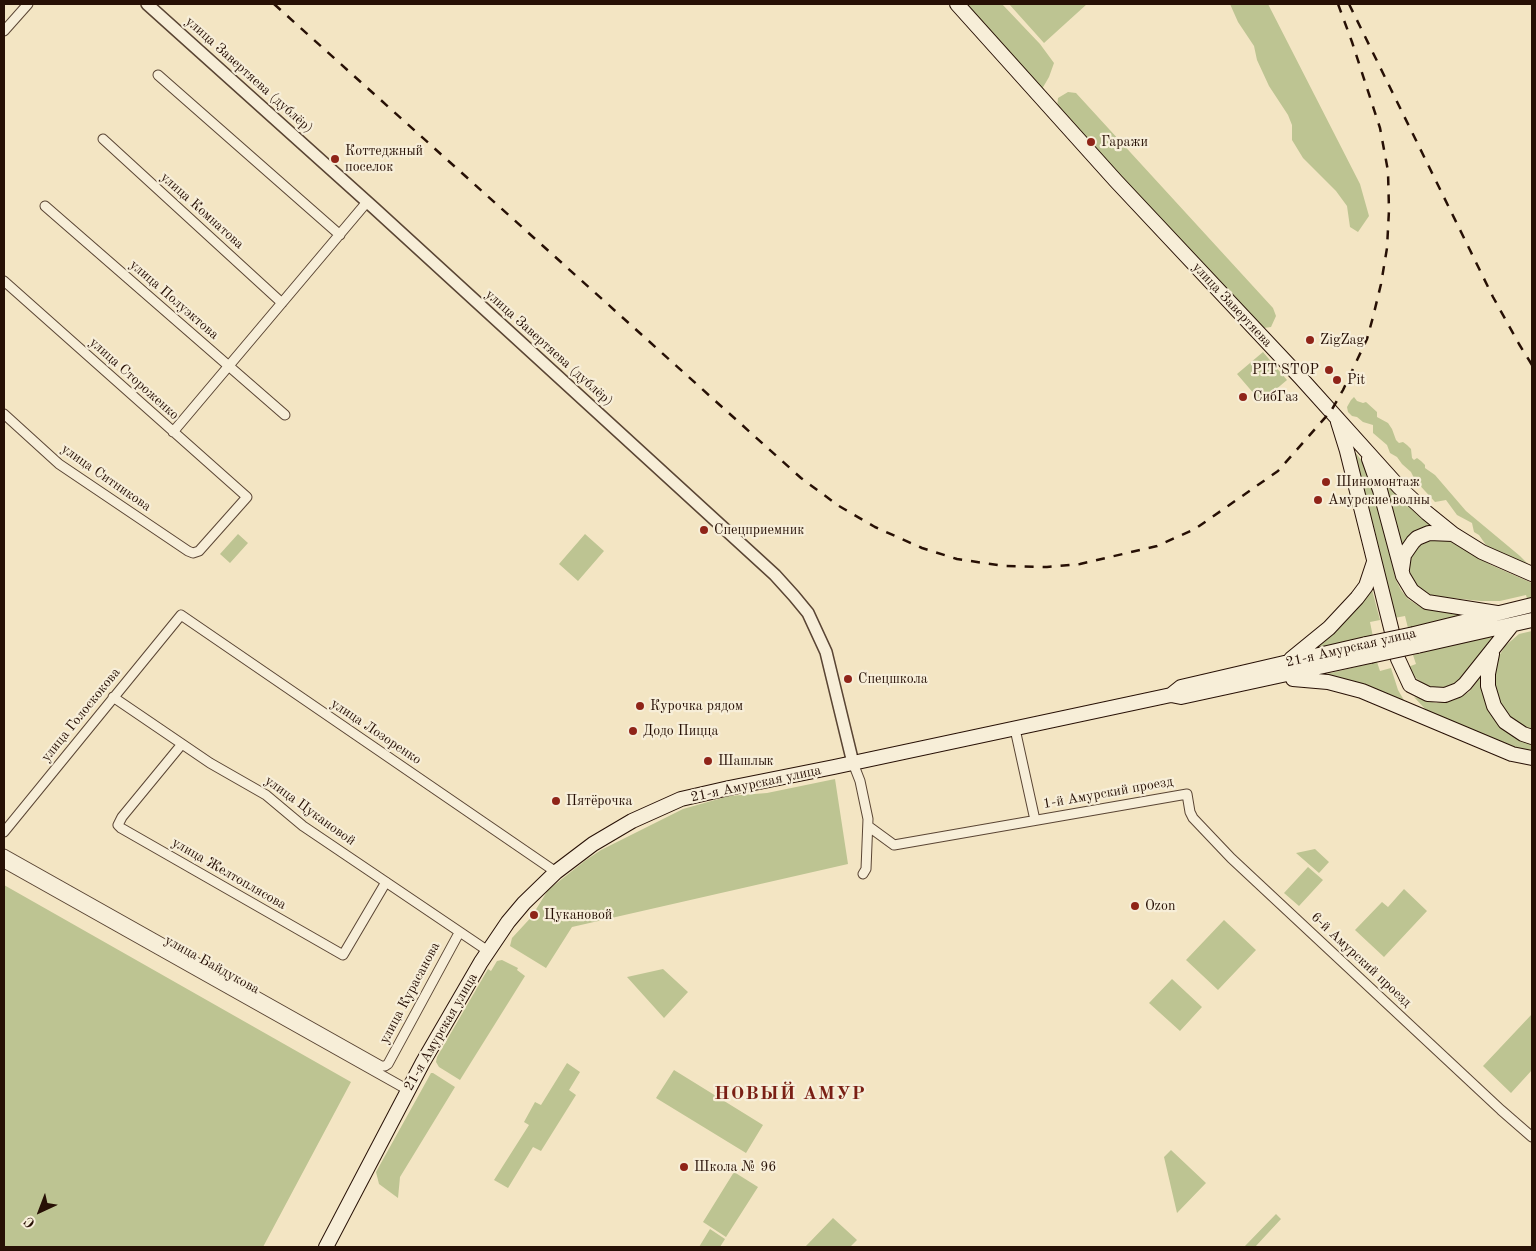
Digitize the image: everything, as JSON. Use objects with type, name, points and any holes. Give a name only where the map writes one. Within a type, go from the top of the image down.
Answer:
[{"type":"main road","name":"улица Завертяева","points":[[957,4],[1116,181],[1413,500],[1453,534],[1482,552],[1532,574]]},
{"type":"main road","points":[[1337,419],[1347,451],[1392,632]]},
{"type":"main road","points":[[1347,451],[1353,444],[1361,444],[1370,460],[1406,582],[1412,591],[1427,602],[1497,613]]},
{"type":"main road","points":[[1402,569],[1404,554],[1412,542],[1429,533],[1453,534]]},
{"type":"main road","points":[[1375,561],[1366,586],[1352,604],[1284,669],[1290,679],[1322,681],[1352,688],[1512,754],[1532,758]]},
{"type":"main road","name":"21-я Амурская улица","points":[[1416,640],[1497,613],[1532,605]]},
{"type":"main road","name":"21-я Амурская улица","points":[[326,1247],[408,1090],[488,951],[524,902],[556,872],[593,844],[632,821],[681,800],[729,788],[1171,695],[1181,687],[1284,669],[1416,640],[1512,625],[1532,620]]},
{"type":"main road","points":[[1430,719],[1407,694],[1402,683],[1400,664],[1407,681],[1415,689],[1428,694],[1445,695],[1458,690],[1466,684],[1512,625]]},
{"type":"main road","points":[[1493,648],[1488,680],[1490,696],[1494,706],[1505,722],[1518,731],[1532,737]]},
{"type":"street","points":[[4,31],[28,4]]},
{"type":"street","name":"улица Завертяева (дублёр)","points":[[148,4],[367,202],[775,576],[794,596],[808,613],[826,652],[853,763]]},
{"type":"street","points":[[158,75],[340,234]]},
{"type":"street","name":"улица Комнатова","points":[[103,139],[282,303]]},
{"type":"street","points":[[173,432],[367,202]]},
{"type":"street","name":"улица Полуэктова","points":[[45,206],[285,414]]},
{"type":"street","name":"улица Стороженко","points":[[4,280],[246,497]]},
{"type":"street","name":"улица Ситникова","points":[[4,414],[59,464],[193,553],[199,552],[246,497]]},
{"type":"street","name":"улица Голоскокова","points":[[4,832],[181,615]]},
{"type":"street","name":"улица Лозоренко","points":[[181,615],[556,872]]},
{"type":"street","name":"улица Цукановой","points":[[113,697],[210,762],[266,795],[303,826],[488,951]]},
{"type":"street","name":"1-й Амурский проезд","points":[[1015,729],[1034,820]]},
{"type":"street","name":"улица Желтоплясова","points":[[182,744],[122,817],[118,825],[121,828],[343,955],[386,882]]},
{"type":"street","points":[[853,763],[860,781],[868,826],[866,869],[863,874]]},
{"type":"street","name":"1-й Амурский проезд","points":[[868,826],[894,845],[1186,794]]},
{"type":"street","name":"6-й Амурский проезд","points":[[1186,794],[1193,818],[1232,858],[1532,1137]]},
{"type":"street","name":"улица Байдукова","points":[[4,854],[382,1066],[386,1066]]},
{"type":"street","name":"улица Байдукова","points":[[4,863],[408,1090]]},
{"type":"street","name":"улица Курасанова","points":[[386,1066],[459,933]]},
{"type":"green space","points":[[967,4],[1002,4],[1040,44],[1054,63],[1042,89]]},
{"type":"green space","points":[[1009,4],[1087,4],[1044,43]]},
{"type":"green space","points":[[1230,4],[1268,4],[1360,184],[1369,216],[1358,232],[1350,227],[1347,206],[1336,191],[1303,158],[1292,140],[1292,125],[1288,115],[1269,86],[1257,60],[1254,46],[1238,22]]},
{"type":"green space","points":[[1068,92],[1076,93],[1273,308],[1276,316],[1271,327],[1264,328],[1251,318],[1057,108],[1058,98]]},
{"type":"green space","points":[[1263,352],[1287,380],[1261,402],[1237,374]]},
{"type":"green space","points":[[1354,397],[1357,401],[1366,402],[1377,412],[1377,417],[1388,423],[1396,440],[1399,443],[1403,442],[1411,449],[1412,458],[1414,460],[1417,458],[1421,461],[1425,468],[1435,475],[1466,511],[1531,567],[1501,556],[1486,545],[1479,535],[1474,532],[1472,523],[1457,515],[1446,500],[1435,502],[1415,480],[1411,472],[1397,457],[1390,453],[1387,445],[1373,433],[1373,425],[1363,422],[1348,412],[1347,407]]},
{"type":"green space","points":[[1355,452],[1370,477],[1396,580],[1401,590],[1408,599],[1422,608],[1463,615],[1408,628],[1405,616],[1394,618]]},
{"type":"green space","points":[[1382,474],[1438,526],[1403,550],[1392,508]]},
{"type":"green space","points":[[238,534],[248,543],[230,563],[220,554]]},
{"type":"green space","points":[[585,534],[604,551],[578,581],[559,564]]},
{"type":"green space","points":[[1428,539],[1450,540],[1491,565],[1532,583],[1532,616],[1526,595],[1500,601],[1481,601],[1431,596],[1418,588],[1411,578],[1409,563],[1412,553]]},
{"type":"green space","points":[[1371,586],[1380,620],[1370,622],[1373,637],[1311,650]]},
{"type":"green space","points":[[1532,631],[1532,731],[1514,722],[1504,712],[1496,694],[1494,679],[1498,658],[1505,646],[1519,634]]},
{"type":"green space","points":[[1494,635],[1461,679],[1450,686],[1437,688],[1426,685],[1414,677],[1408,667],[1416,664],[1413,655]]},
{"type":"green space","points":[[1377,662],[1380,671],[1391,668],[1398,690],[1405,702],[1318,676]]},
{"type":"green space","points":[[1482,675],[1486,696],[1532,740],[1532,754],[1524,753],[1427,711],[1414,697],[1436,703],[1454,700],[1469,692]]},
{"type":"green space","points":[[835,779],[848,864],[572,927],[546,968],[510,946],[512,938],[536,912],[548,890],[601,850],[683,809],[729,796],[767,793]]},
{"type":"green space","points":[[1315,849],[1329,862],[1319,873],[1296,853]]},
{"type":"green space","points":[[1308,867],[1323,880],[1299,906],[1284,893]]},
{"type":"green space","points":[[4,885],[351,1082],[263,1247],[4,1247]]},
{"type":"green space","points":[[1404,889],[1427,911],[1384,957],[1355,930],[1382,902],[1388,907]]},
{"type":"green space","points":[[1224,920],[1256,950],[1218,990],[1186,960]]},
{"type":"green space","points":[[502,960],[518,968],[517,970],[525,976],[460,1080],[439,1067],[436,1062],[437,1057],[488,969],[491,971],[497,961]]},
{"type":"green space","points":[[663,969],[688,992],[664,1018],[627,977]]},
{"type":"green space","points":[[1172,979],[1202,1007],[1180,1031],[1149,1003]]},
{"type":"green space","points":[[1532,1014],[1532,1070],[1511,1093],[1483,1066]]},
{"type":"green space","points":[[567,1063],[580,1072],[569,1090],[576,1095],[541,1151],[533,1147],[508,1188],[494,1180],[529,1125],[524,1122],[535,1102],[541,1105]]},
{"type":"green space","points":[[674,1070],[763,1125],[746,1153],[656,1098]]},
{"type":"green space","points":[[431,1073],[455,1087],[400,1177],[398,1198],[379,1184],[376,1172]]},
{"type":"green space","points":[[1171,1150],[1206,1183],[1177,1213],[1164,1157]]},
{"type":"green space","points":[[734,1172],[758,1187],[726,1237],[703,1222]]},
{"type":"green space","points":[[1276,1214],[1281,1219],[1255,1247],[1244,1247]]},
{"type":"green space","points":[[833,1218],[857,1240],[850,1247],[805,1247]]},
{"type":"green space","points":[[710,1229],[725,1239],[720,1247],[699,1247]]},
{"type":"railway","points":[[274,4],[801,478],[839,506],[875,527],[922,548],[957,559],[1004,566],[1047,567],[1080,564],[1157,546],[1195,529],[1278,471],[1331,411],[1343,390],[1367,339],[1373,317],[1387,248],[1389,210],[1388,171],[1380,128],[1338,4]]},
{"type":"railway","points":[[1349,4],[1493,297],[1532,365]]},
{"type":"place","name":"Гаражи","points":[[1091,142]]},
{"type":"place","name":"Коттеджный поселок","points":[[335,159]]},
{"type":"place","name":"ZigZag","points":[[1310,340]]},
{"type":"place","name":"PIT STOP","points":[[1329,370]]},
{"type":"place","name":"Pit","points":[[1337,380]]},
{"type":"place","name":"СибГаз","points":[[1243,397]]},
{"type":"place","name":"Шиномонтаж","points":[[1326,482]]},
{"type":"place","name":"Амурские волны","points":[[1318,500]]},
{"type":"place","name":"Спецприемник","points":[[704,530]]},
{"type":"place","name":"Спецшкола","points":[[848,679]]},
{"type":"place","name":"Курочка рядом","points":[[640,706]]},
{"type":"place","name":"Додо Пицца","points":[[633,731]]},
{"type":"place","name":"Шашлык","points":[[708,761]]},
{"type":"place","name":"Пятёрочка","points":[[556,801]]},
{"type":"place","name":"Ozon","points":[[1135,906]]},
{"type":"place","name":"Цукановой","points":[[534,915]]},
{"type":"place","name":"Школа № 96","points":[[684,1167]]},
{"type":"district","name":"НОВЫЙ АМУР","points":[[790,1094]]}]
